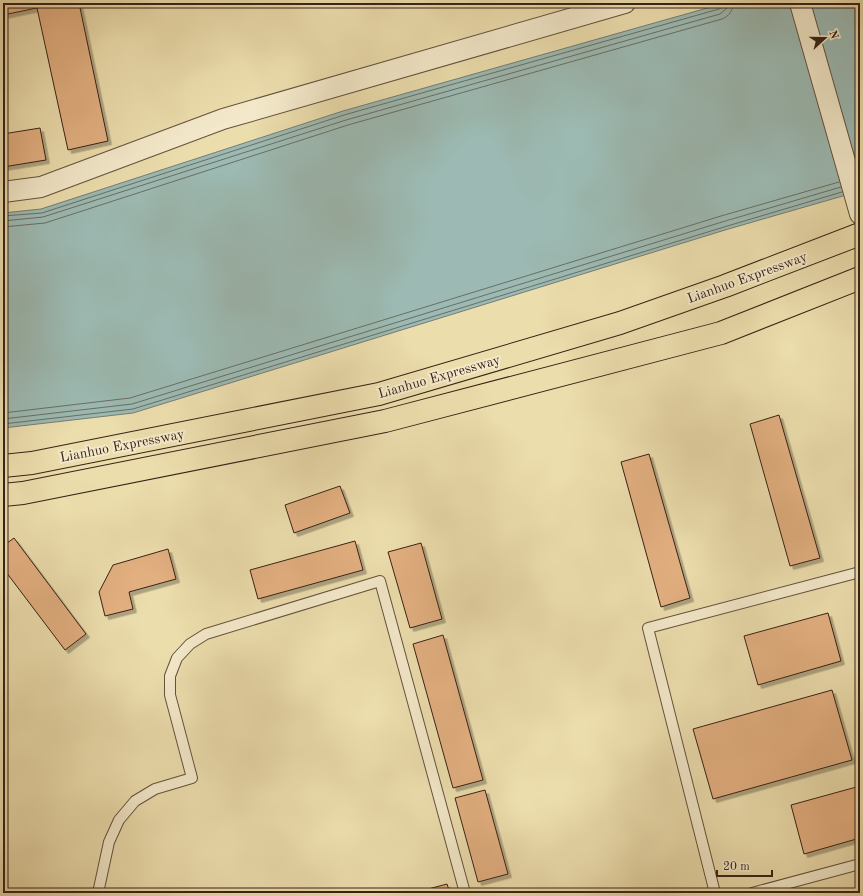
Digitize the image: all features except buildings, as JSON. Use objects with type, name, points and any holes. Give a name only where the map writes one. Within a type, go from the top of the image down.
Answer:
[{"type":"highway","name":"Lianhuo Expressway","points":[[3,466],[32,462],[379,394],[620,323],[725,286],[860,234]]},
{"type":"highway","name":"Lianhuo Expressway","points":[[3,495],[23,493],[385,421],[721,333],[860,278]]},
{"type":"street","points":[[3,192],[41,187],[223,119],[625,3]]},
{"type":"street","points":[[800,3],[860,214]]},
{"type":"lane","points":[[715,893],[648,628],[860,572]]},
{"type":"lane","points":[[98,893],[109,842],[119,820],[135,802],[156,789],[192,778],[170,695],[170,676],[177,658],[190,644],[206,634],[380,581],[465,893]]},
{"type":"lane","points":[[752,893],[860,864]]},
{"type":"water","points":[[725,3],[860,3],[860,191],[725,230],[133,413],[3,428],[3,213],[41,209],[343,111]]}]
